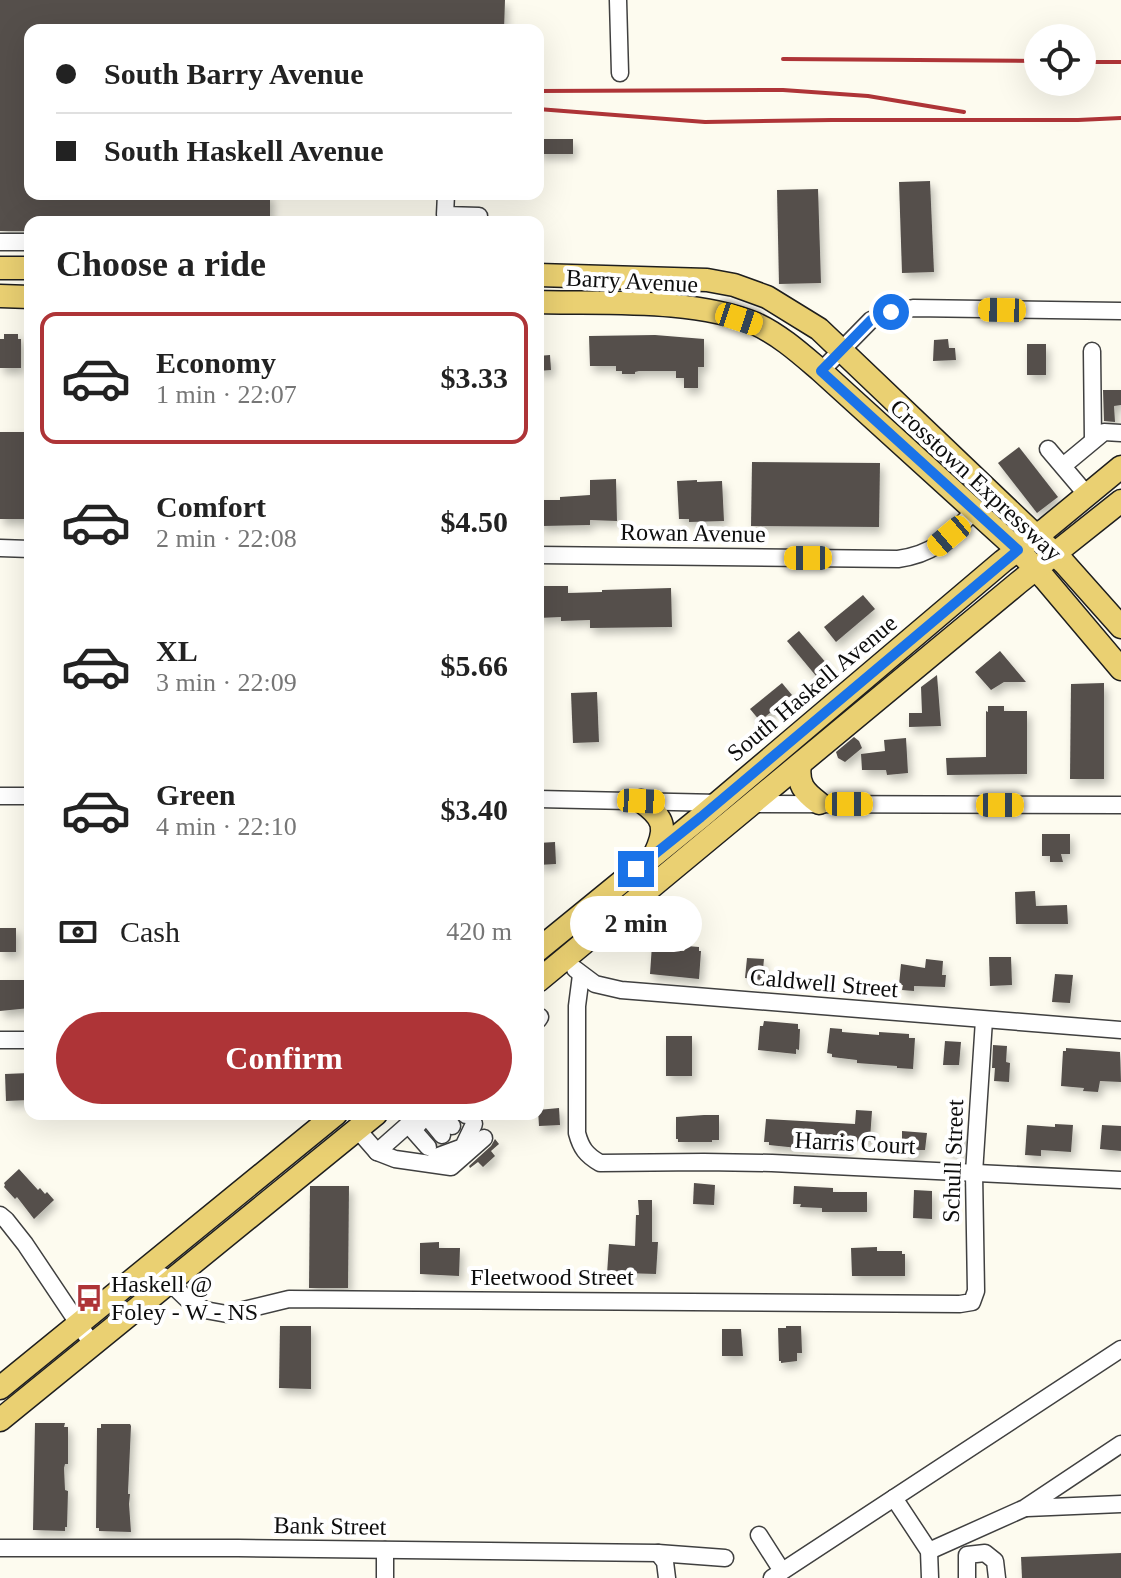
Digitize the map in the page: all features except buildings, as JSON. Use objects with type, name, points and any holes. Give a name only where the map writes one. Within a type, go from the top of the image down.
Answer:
[{"type":"main road","points":[[0,268],[24,268]]},
{"type":"main road","name":"Crosstown Expressway","points":[[544,275],[707,280],[734,285],[767,297],[790,311],[819,329],[841,349],[1055,554],[1121,627]]},
{"type":"main road","points":[[0,296],[24,297]]},
{"type":"main road","name":"Barry Avenue","points":[[544,302],[672,306],[719,312],[758,325],[821,371]]},
{"type":"main road","name":"Crosstown Expressway","points":[[821,371],[1018,550],[1121,669]]},
{"type":"main road","name":"South Haskell Avenue","points":[[544,943],[1121,467]]},
{"type":"main road","points":[[544,976],[1121,501]]},
{"type":"main road","points":[[800,764],[798,776],[803,790],[819,803]]},
{"type":"main road","points":[[641,801],[659,816],[663,824],[655,854]]},
{"type":"main road","points":[[0,1388],[329,1120]]},
{"type":"main road","points":[[0,1420],[368,1120]]},
{"type":"street","points":[[618,0],[620,73]]},
{"type":"street","points":[[0,242],[24,242]]},
{"type":"street","points":[[821,371],[871,320],[891,312],[913,308],[1121,311]]},
{"type":"street","points":[[1092,351],[1093,440]]},
{"type":"street","points":[[1063,466],[1104,432],[1121,433]]},
{"type":"street","points":[[1048,449],[1087,495]]},
{"type":"street","name":"Rowan Avenue","points":[[544,555],[898,559],[916,557],[934,549],[975,510]]},
{"type":"street","points":[[0,548],[24,549]]},
{"type":"street","points":[[0,796],[24,796]]},
{"type":"street","points":[[544,799],[754,804],[1121,805]]},
{"type":"street","name":"Caldwell Street","points":[[544,948],[565,959],[595,984],[621,990],[1121,1030]]},
{"type":"street","name":"Harris Court","points":[[581,975],[577,1006],[577,1133],[588,1157],[600,1163],[772,1163],[1121,1180]]},
{"type":"street","name":"Schull Street","points":[[972,1302],[976,1291],[974,1173],[984,1020]]},
{"type":"street","points":[[0,1040],[24,1040]]},
{"type":"street","points":[[377,1152],[413,1120]]},
{"type":"street","points":[[357,1129],[377,1152],[395,1159],[451,1167],[455,1134],[413,1130],[423,1120]]},
{"type":"street","points":[[0,1215],[25,1244],[92,1344]]},
{"type":"street","name":"Fleetwood Street","points":[[152,1262],[188,1300],[205,1310],[227,1314],[289,1299],[972,1302]]},
{"type":"street","points":[[759,1535],[777,1575],[1121,1349]]},
{"type":"street","points":[[929,1551],[1025,1508],[1121,1444]]},
{"type":"street","points":[[894,1498],[929,1551],[930,1578]]},
{"type":"street","points":[[1025,1508],[1121,1504]]},
{"type":"street","name":"Bank Street","points":[[0,1548],[658,1553],[725,1558]]},
{"type":"street","points":[[385,1550],[385,1578]]},
{"type":"street","points":[[658,1553],[665,1562],[667,1578]]},
{"type":"street","points":[[967,1578],[967,1555],[985,1553],[995,1561],[997,1578]]},
{"type":"tunnel","points":[[435,1141],[443,1150]]},
{"type":"railway","points":[[783,59],[1024,61]]},
{"type":"railway","points":[[1096,62],[1121,62]]},
{"type":"railway","points":[[544,91],[783,90],[868,96],[964,112]]},
{"type":"railway","points":[[544,109],[705,122],[1121,118]]},
{"type":"place","name":"Haskell @ Foley - W - NS","points":[[89,1298]]},
{"type":"route","points":[[636,869],[1018,550],[821,371],[871,320],[891,312]]}]
